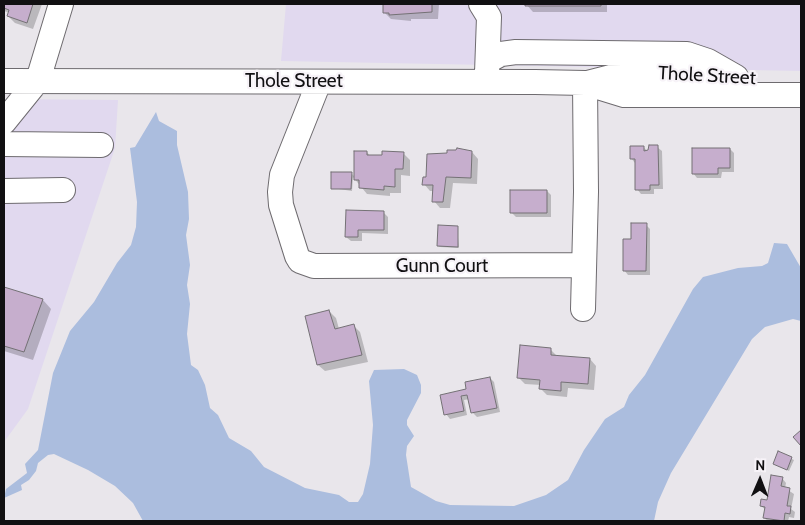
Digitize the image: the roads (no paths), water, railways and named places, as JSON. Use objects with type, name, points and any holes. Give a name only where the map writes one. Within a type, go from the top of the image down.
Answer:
[{"type":"street","points":[[4,122],[38,80],[61,4]]},
{"type":"street","points":[[481,4],[489,17],[487,71]]},
{"type":"street","points":[[487,71],[501,54],[516,52],[687,54],[708,61],[736,86]]},
{"type":"street","name":"Thole Street","points":[[4,81],[319,82],[487,71],[585,83],[626,73],[711,73],[736,86],[801,95]]},
{"type":"street","name":"Thole Street","points":[[736,86],[760,80],[801,79]]},
{"type":"street","name":"Gunn Court","points":[[319,82],[282,175],[280,192],[284,213],[300,261],[306,265],[324,266],[584,264]]},
{"type":"street","points":[[583,309],[585,83]]},
{"type":"street","points":[[4,144],[101,145]]},
{"type":"street","points":[[4,191],[63,190]]},
{"type":"water","points":[[156,112],[159,121],[177,131],[177,145],[188,192],[189,219],[186,235],[190,265],[187,285],[190,304],[187,334],[191,365],[198,370],[205,385],[210,408],[218,415],[229,438],[251,451],[264,467],[305,488],[339,495],[349,502],[358,502],[363,494],[370,464],[373,425],[369,381],[374,370],[404,369],[417,375],[421,385],[421,393],[407,420],[407,425],[414,436],[407,446],[406,455],[411,487],[436,501],[450,505],[514,506],[546,495],[568,480],[584,450],[605,419],[624,407],[629,395],[645,375],[693,289],[703,277],[738,268],[762,266],[768,263],[774,243],[787,244],[801,268],[801,321],[793,319],[765,327],[752,339],[671,473],[658,502],[654,521],[143,521],[133,503],[115,486],[88,470],[54,454],[48,455],[38,463],[36,471],[29,480],[21,485],[22,490],[4,498],[6,489],[27,473],[25,464],[38,450],[53,373],[70,331],[94,302],[117,263],[131,245],[136,227],[137,202],[130,148],[135,147]]}]
